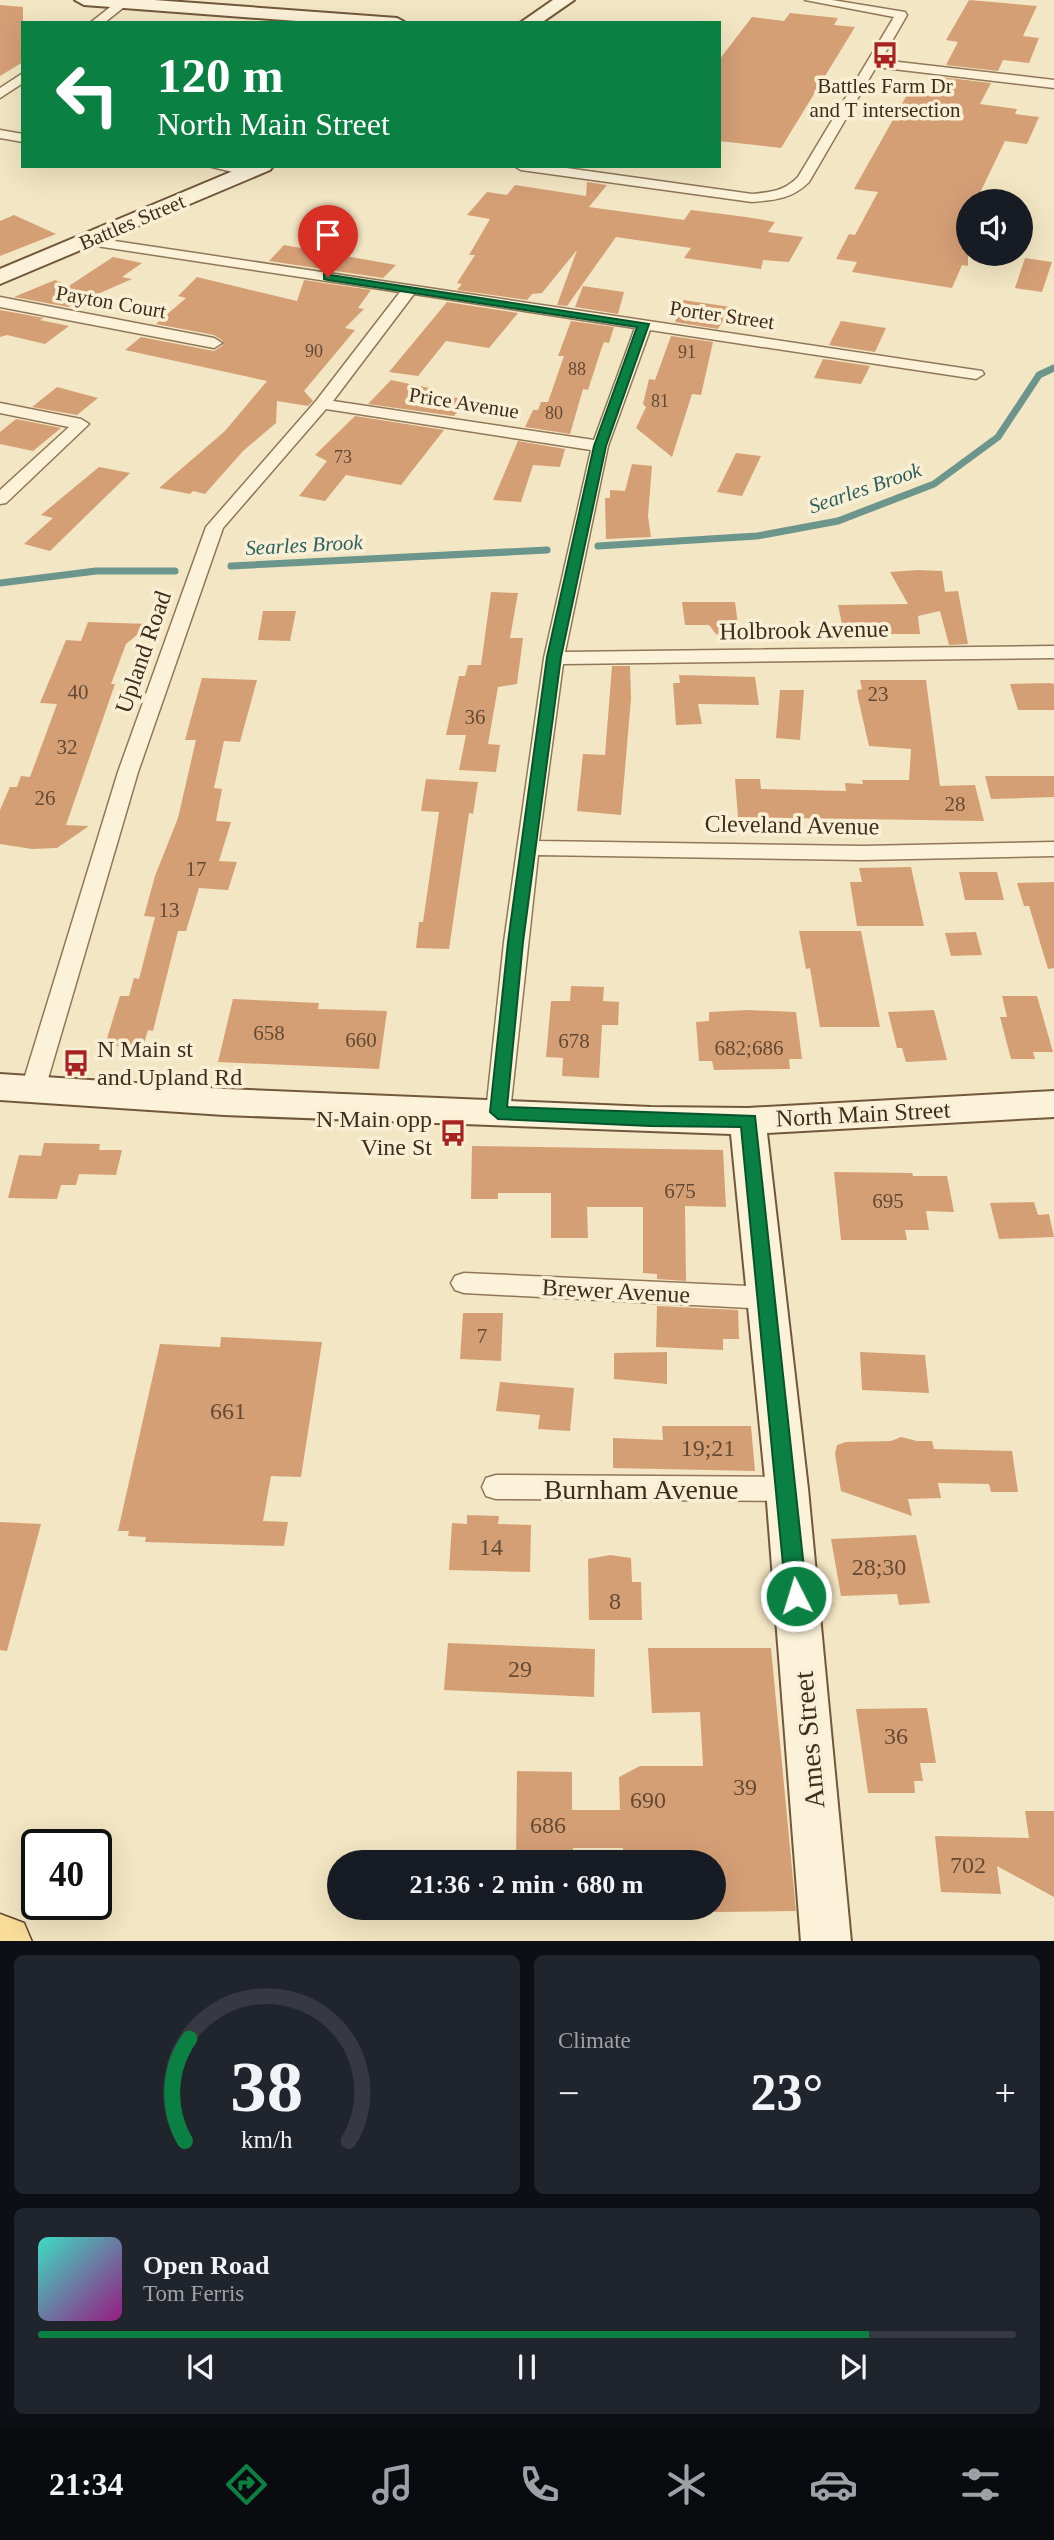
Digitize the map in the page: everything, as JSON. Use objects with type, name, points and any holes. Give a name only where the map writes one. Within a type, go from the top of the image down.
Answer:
[{"type":"street","points":[[84,0],[372,21]]},
{"type":"street","points":[[532,21],[565,0]]},
{"type":"street","points":[[535,168],[751,198],[778,196],[793,190],[804,179],[901,15],[811,0]]},
{"type":"street","points":[[99,21],[126,1]]},
{"type":"street","points":[[874,63],[1054,84]]},
{"type":"street","points":[[0,94],[21,78]]},
{"type":"street","points":[[0,134],[21,138]]},
{"type":"street","name":"Battles Street","points":[[0,277],[256,169]]},
{"type":"street","name":"Porter Street","points":[[88,241],[976,374]]},
{"type":"street","name":"Upland Road","points":[[16,1088],[215,527],[322,404],[404,300],[409,289]]},
{"type":"street","name":"Payton Court","points":[[0,302],[214,343]]},
{"type":"street","points":[[498,1112],[515,942],[530,848],[554,657],[600,446],[643,324]]},
{"type":"street","name":"Price Avenue","points":[[322,404],[600,446]]},
{"type":"street","points":[[0,408],[81,424]]},
{"type":"street","points":[[0,499],[81,424]]},
{"type":"street","name":"Holbrook Avenue","points":[[554,657],[1054,652]]},
{"type":"street","name":"Cleveland Avenue","points":[[530,848],[862,853],[1054,849]]},
{"type":"street","name":"North Main Street","points":[[16,1088],[224,1102],[650,1120],[748,1121],[1054,1104]]},
{"type":"street","name":"Ames Street","points":[[748,1121],[787,1489],[826,1941]]},
{"type":"street","name":"Brewer Avenue","points":[[464,1283],[768,1298]]},
{"type":"street","name":"Burnham Avenue","points":[[496,1487],[787,1489]]},
{"type":"building","points":[[969,0],[1037,6],[1023,36],[1039,38],[1029,63],[1003,60],[998,71],[946,65],[958,42],[946,40]]},
{"type":"building","points":[[0,5],[23,7],[21,63],[0,76]]},
{"type":"building","points":[[790,13],[838,18],[834,25],[855,27],[781,148],[721,141],[721,57],[752,17],[784,21]]},
{"type":"building","points":[[940,77],[991,83],[980,104],[1017,109],[1015,114],[1039,117],[1027,144],[1005,141],[982,189],[956,189],[956,266],[962,266],[952,288],[852,272],[857,262],[836,259],[849,234],[855,235],[878,192],[854,189],[908,93],[928,95]]},
{"type":"building","points":[[587,182],[607,185],[589,207],[684,220],[691,210],[746,217],[775,222],[768,232],[803,237],[789,262],[763,260],[761,269],[684,258],[691,248],[616,237],[567,306],[557,305],[577,250],[542,293],[532,294],[527,300],[457,290],[462,284],[457,283],[475,255],[469,255],[490,219],[467,215],[487,192],[507,195],[515,185],[586,196]]},
{"type":"building","points":[[14,215],[56,234],[0,256],[0,221]]},
{"type":"building","points":[[284,245],[396,265],[383,278],[269,261]]},
{"type":"building","points":[[113,257],[142,263],[122,277],[132,279],[68,307],[14,297],[55,280],[69,286]]},
{"type":"building","points":[[1033,259],[1052,262],[1042,292],[1015,288],[1022,266],[1033,266]]},
{"type":"building","points":[[197,277],[297,301],[304,280],[371,290],[358,308],[364,309],[345,328],[355,330],[304,391],[313,401],[308,406],[277,401],[276,423],[243,451],[205,494],[159,488],[225,431],[267,381],[125,350],[141,337],[214,351],[223,345],[223,341],[214,335],[156,324],[186,298],[178,296]]},
{"type":"building","points":[[583,286],[624,292],[618,314],[575,307]]},
{"type":"building","points":[[683,300],[731,307],[718,329],[675,322]]},
{"type":"building","points":[[447,302],[518,313],[489,348],[446,341],[418,376],[389,372]]},
{"type":"building","points":[[0,310],[44,318],[40,320],[69,326],[45,344],[7,335],[0,337]]},
{"type":"building","points":[[571,321],[614,327],[609,343],[604,342],[588,390],[583,389],[570,434],[525,427],[533,410],[538,410],[541,402],[548,402],[564,356],[558,356]]},
{"type":"building","points":[[841,321],[886,328],[875,352],[829,345]]},
{"type":"building","points":[[671,336],[713,342],[701,395],[692,394],[672,457],[636,428],[646,407],[643,404],[649,379],[655,380]]},
{"type":"building","points":[[823,359],[870,366],[861,384],[814,378]]},
{"type":"building","points":[[391,380],[429,388],[425,392],[467,400],[454,416],[368,404]]},
{"type":"building","points":[[57,387],[98,398],[77,415],[32,407]]},
{"type":"building","points":[[355,416],[444,430],[401,485],[346,475],[325,501],[299,496],[327,461],[315,455]]},
{"type":"building","points":[[16,419],[61,428],[33,451],[0,444],[0,432]]},
{"type":"building","points":[[518,441],[565,449],[560,467],[533,465],[521,502],[493,500]]},
{"type":"building","points":[[736,453],[761,456],[742,496],[717,492]]},
{"type":"building","points":[[632,464],[652,466],[648,516],[651,537],[606,539],[605,498],[610,498],[610,490],[625,491]]},
{"type":"building","points":[[99,467],[130,473],[50,551],[24,544],[53,518],[41,515]]},
{"type":"building","points":[[942,571],[945,592],[958,591],[968,644],[949,645],[940,611],[918,616],[920,634],[844,634],[838,605],[908,604],[890,572]]},
{"type":"building","points":[[491,592],[518,593],[510,638],[523,638],[517,684],[498,687],[488,744],[500,745],[496,772],[459,770],[466,735],[446,735],[459,676],[465,676],[468,665],[481,665]]},
{"type":"building","points":[[682,602],[735,602],[740,640],[716,634],[709,625],[685,625]]},
{"type":"building","points":[[263,611],[296,611],[290,641],[258,640]]},
{"type":"building","points":[[88,622],[150,624],[126,644],[111,684],[115,684],[66,825],[89,826],[57,848],[32,849],[0,844],[0,810],[10,787],[17,787],[21,776],[30,777],[57,704],[40,703],[66,640],[81,641]]},
{"type":"building","points":[[612,666],[630,666],[631,699],[621,815],[577,811],[583,754],[605,755]]},
{"type":"building","points":[[679,675],[755,677],[759,705],[698,704],[702,724],[676,725],[673,683],[680,683]]},
{"type":"building","points":[[202,678],[257,680],[240,742],[224,741],[214,788],[222,789],[216,821],[231,822],[219,861],[237,862],[228,890],[199,888],[186,931],[178,931],[153,1031],[148,1030],[143,1047],[105,1045],[120,996],[129,996],[134,978],[139,979],[155,917],[144,916],[155,876],[178,818],[196,740],[185,740]]},
{"type":"building","points":[[860,680],[926,680],[940,786],[975,785],[984,821],[738,817],[735,779],[760,779],[761,789],[846,791],[845,783],[863,784],[862,780],[909,780],[911,749],[869,746],[858,698],[857,690],[862,689]]},
{"type":"building","points":[[1010,684],[1054,684],[1054,710],[1018,710]]},
{"type":"building","points":[[780,690],[804,690],[800,740],[776,738]]},
{"type":"building","points":[[985,776],[1054,776],[1054,797],[991,799]]},
{"type":"building","points":[[426,779],[478,782],[473,814],[469,813],[449,949],[416,948],[419,922],[423,922],[439,812],[421,811]]},
{"type":"building","points":[[911,867],[924,926],[857,926],[850,882],[862,882],[859,868]]},
{"type":"building","points":[[959,872],[997,872],[1004,900],[965,900]]},
{"type":"building","points":[[1054,882],[1054,968],[1048,969],[1029,906],[1024,906],[1017,883]]},
{"type":"building","points":[[799,931],[861,931],[880,1027],[820,1027],[810,968],[806,969]]},
{"type":"building","points":[[976,932],[982,955],[951,956],[945,933]]},
{"type":"building","points":[[571,986],[604,987],[603,1001],[619,1002],[618,1025],[602,1025],[599,1078],[562,1076],[563,1058],[546,1057],[551,1001],[570,1001]]},
{"type":"building","points":[[1002,996],[1037,996],[1053,1052],[1033,1052],[1035,1059],[1011,1059],[1000,1017],[1007,1017]]},
{"type":"building","points":[[233,999],[319,1003],[318,1009],[387,1011],[379,1069],[218,1062]]},
{"type":"building","points":[[934,1010],[947,1060],[906,1062],[902,1048],[897,1048],[888,1012]]},
{"type":"building","points":[[709,1012],[796,1012],[802,1059],[789,1059],[790,1069],[714,1070],[712,1061],[699,1061],[696,1022],[709,1021]]},
{"type":"building","points":[[44,1143],[100,1144],[99,1150],[122,1150],[116,1175],[79,1174],[76,1185],[61,1185],[57,1199],[8,1198],[19,1155],[41,1156]]},
{"type":"building","points":[[472,1146],[723,1150],[726,1207],[685,1206],[686,1281],[657,1279],[657,1274],[643,1273],[643,1207],[587,1207],[588,1238],[551,1238],[551,1193],[498,1193],[498,1199],[471,1199]]},
{"type":"building","points":[[834,1172],[947,1176],[954,1212],[926,1211],[929,1230],[905,1230],[907,1240],[841,1240]]},
{"type":"building","points":[[1034,1202],[1038,1215],[1049,1214],[1054,1237],[999,1239],[990,1203]]},
{"type":"building","points":[[657,1306],[738,1310],[739,1339],[723,1339],[723,1350],[656,1347]]},
{"type":"building","points":[[463,1313],[503,1313],[501,1361],[460,1359]]},
{"type":"building","points":[[221,1337],[322,1342],[301,1477],[271,1476],[263,1521],[288,1522],[284,1546],[145,1542],[146,1537],[128,1536],[129,1531],[118,1531],[160,1344],[220,1347]]},
{"type":"building","points":[[667,1352],[667,1384],[614,1379],[614,1353]]},
{"type":"building","points":[[860,1352],[925,1355],[929,1393],[862,1390]]},
{"type":"building","points":[[500,1382],[574,1388],[570,1431],[538,1429],[540,1415],[496,1411]]},
{"type":"building","points":[[662,1426],[751,1426],[755,1471],[613,1468],[613,1438],[663,1440]]},
{"type":"building","points":[[901,1437],[932,1441],[934,1449],[1012,1451],[1018,1492],[991,1492],[989,1484],[938,1483],[941,1498],[908,1499],[912,1516],[841,1491],[835,1454],[837,1445],[846,1442],[891,1441]]},
{"type":"building","points":[[467,1515],[499,1516],[498,1524],[531,1525],[530,1572],[449,1570],[452,1523],[467,1524]]},
{"type":"building","points":[[0,1522],[41,1524],[7,1651],[0,1650]]},
{"type":"building","points":[[916,1535],[930,1603],[899,1605],[897,1594],[841,1596],[831,1539]]},
{"type":"building","points":[[610,1555],[631,1558],[632,1582],[641,1582],[642,1620],[589,1620],[588,1559]]},
{"type":"building","points":[[448,1643],[595,1649],[594,1697],[444,1690]]},
{"type":"building","points":[[648,1648],[771,1648],[796,1911],[726,1912],[726,1850],[516,1850],[517,1771],[572,1772],[572,1810],[620,1810],[619,1777],[640,1766],[703,1766],[700,1712],[652,1713]]},
{"type":"building","points":[[927,1708],[936,1763],[920,1763],[923,1781],[914,1781],[915,1793],[868,1793],[856,1709]]},
{"type":"building","points":[[1025,1811],[1054,1811],[1054,1897],[997,1866],[1001,1894],[941,1892],[935,1836],[1029,1838]]},
{"type":"waterway","name":"Searles Brook","points":[[598,546],[757,536],[838,521],[934,484],[998,437],[1039,375],[1054,368]]},
{"type":"waterway","name":"Searles Brook","points":[[231,566],[547,550]]},
{"type":"waterway","name":"Searles Brook","points":[[0,583],[96,571],[175,571]]},
{"type":"place","name":"Battles Farm Dr and T intersection","points":[[885,55]]},
{"type":"place","name":"N Main st and Upland Rd","points":[[76,1063]]},
{"type":"place","name":"N Main opp Vine St","points":[[453,1133]]},
{"type":"route","points":[[328,277],[643,324],[600,446],[554,657],[530,848],[515,942],[498,1112],[650,1120],[748,1121],[796,1596]]}]
